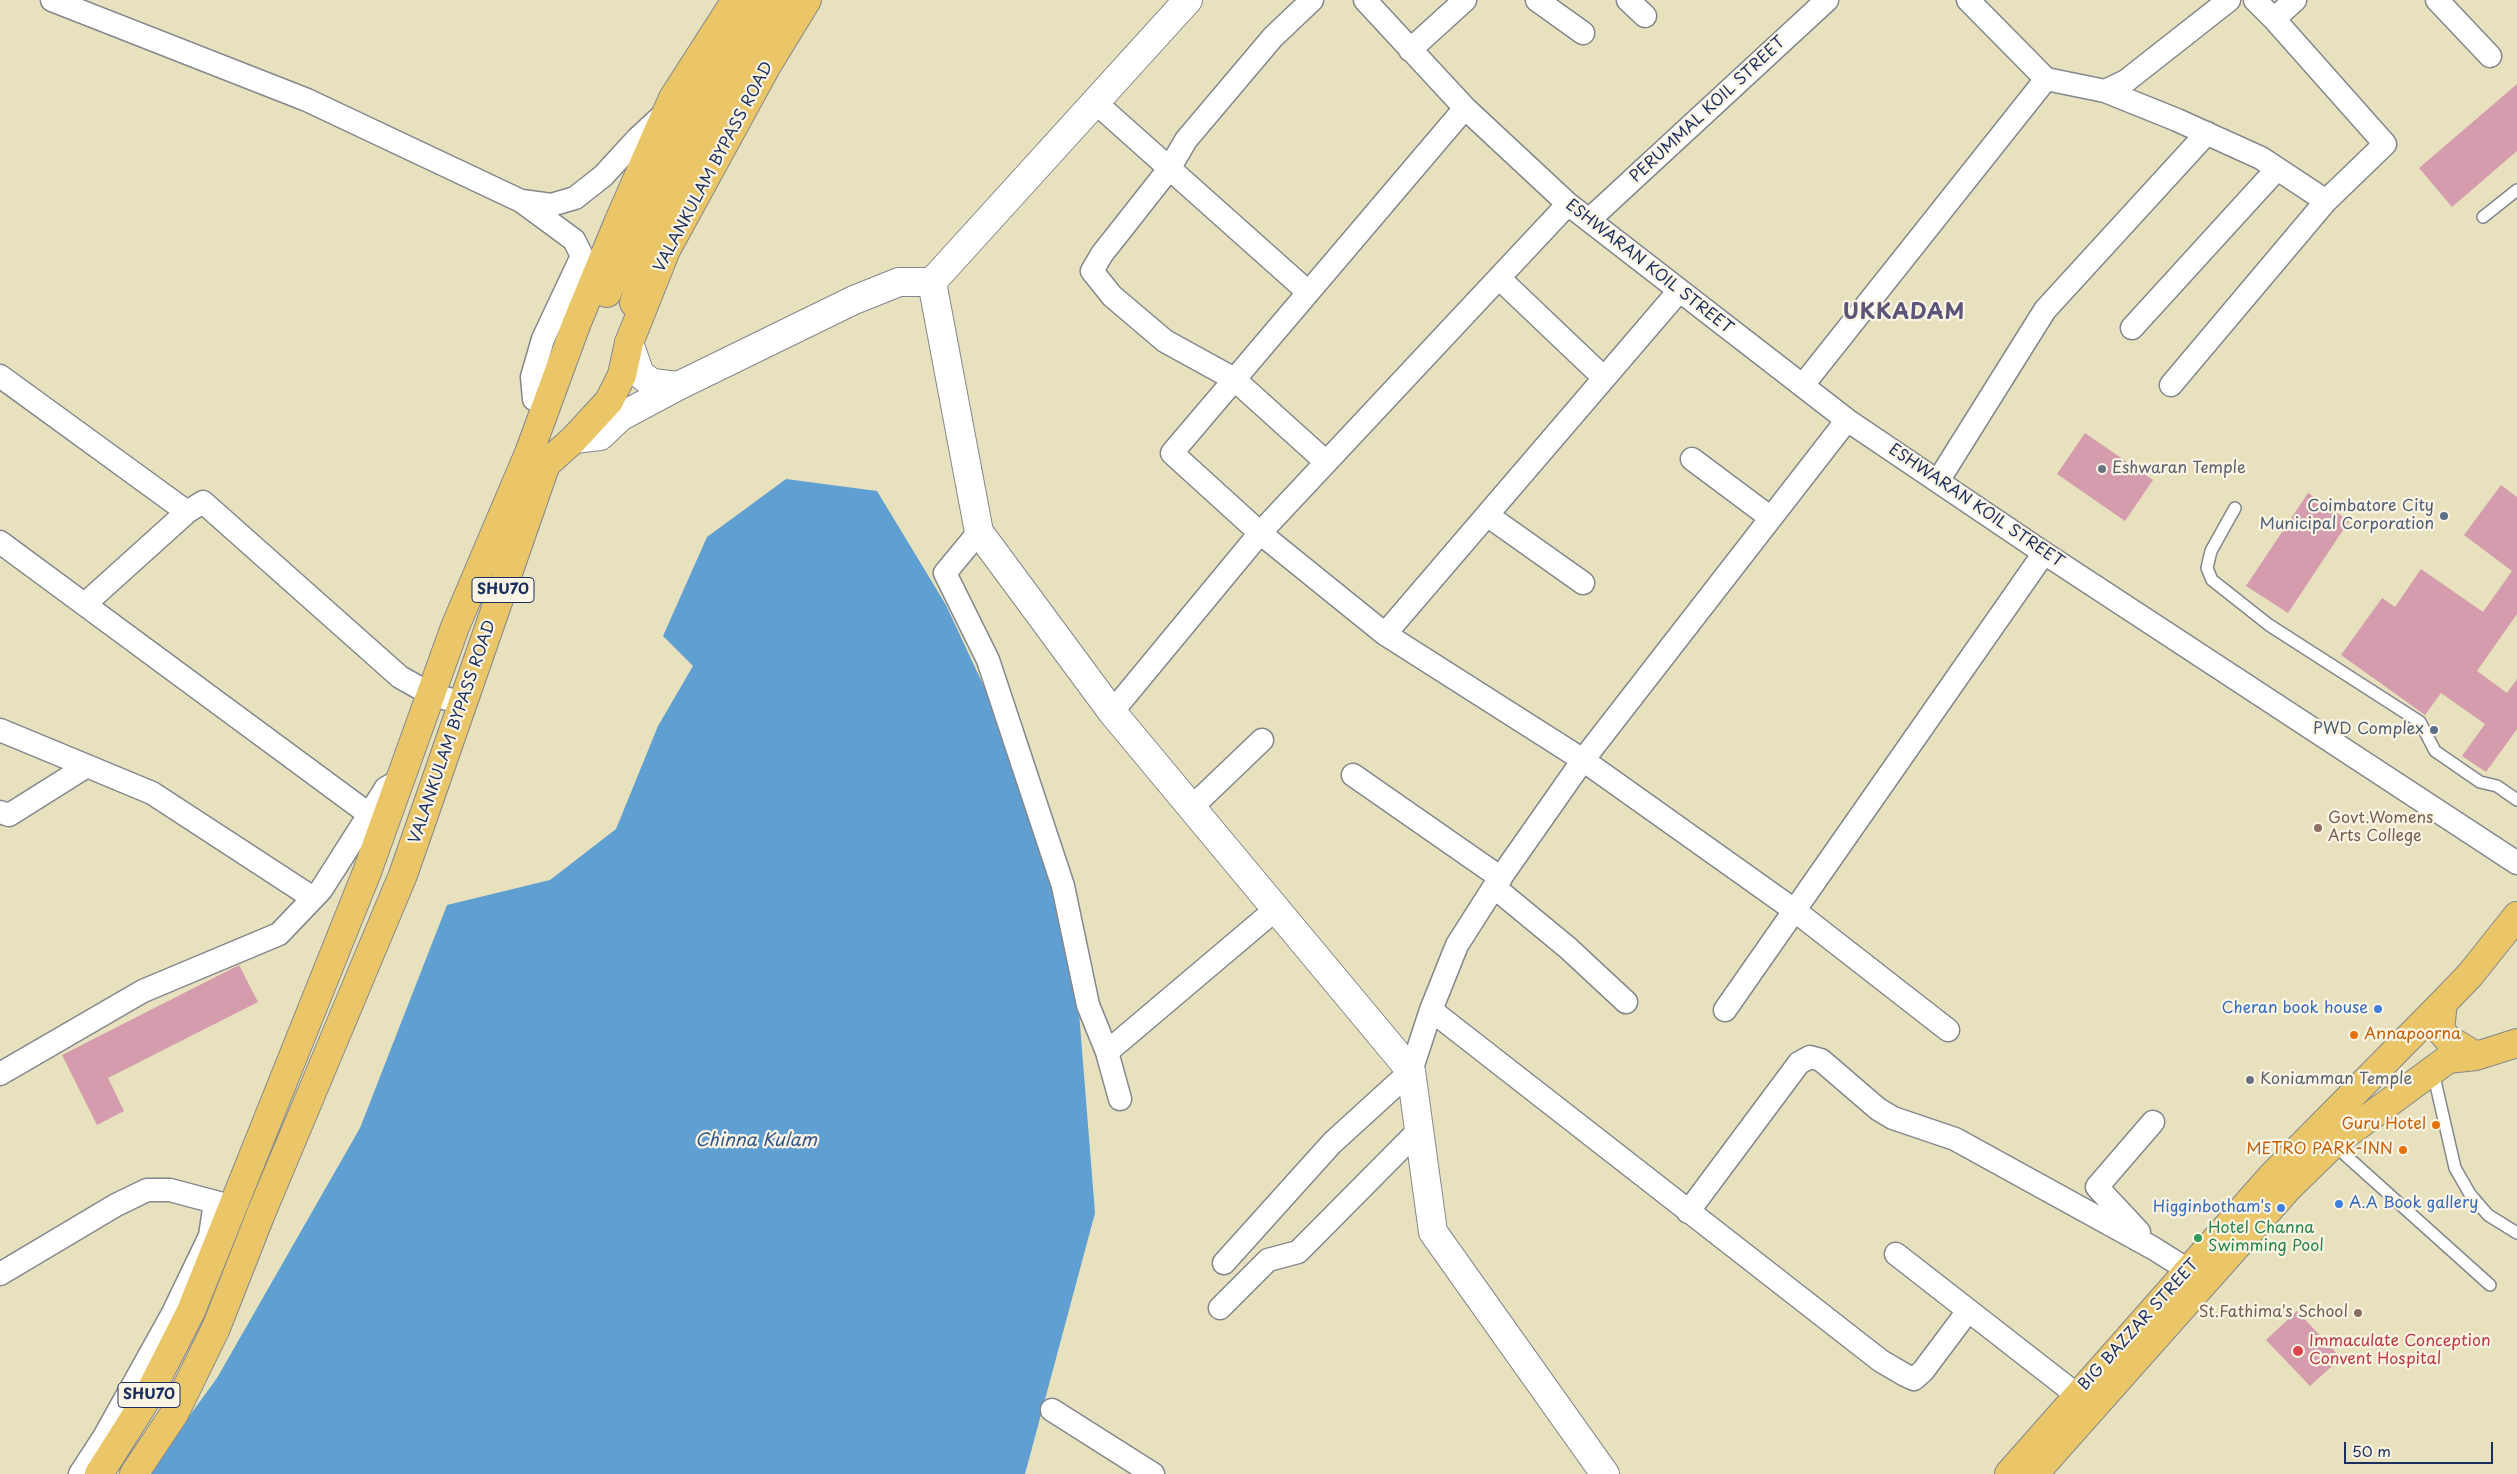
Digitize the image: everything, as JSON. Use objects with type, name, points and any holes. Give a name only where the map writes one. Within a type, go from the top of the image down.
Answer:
[{"type":"main road","name":"VALANKULAM BYPASS ROAD","points":[[224,1204],[367,872],[456,627],[534,441],[584,308],[666,113],[736,0]]},
{"type":"main road","points":[[607,293],[639,222],[713,76],[760,0]]},
{"type":"main road","points":[[633,322],[660,230],[721,106],[783,0]]},
{"type":"main road","name":"VALANKULAM BYPASS ROAD","points":[[260,1216],[403,875],[546,464],[609,401],[622,375],[633,322],[666,250],[766,67],[807,0]]},
{"type":"main road","points":[[584,308],[593,297],[607,293],[619,293],[633,322]]},
{"type":"main road","points":[[534,441],[539,449],[546,452],[568,444]]},
{"type":"main road","name":"BIG BAZZAR STREET","points":[[2009,1474],[2272,1176],[2470,975],[2517,916]]},
{"type":"main road","points":[[2443,1003],[2440,1030],[2448,1039],[2476,1056]]},
{"type":"main road","name":"BIG BAZZAR STREET","points":[[2034,1474],[2288,1188],[2333,1144],[2448,1059],[2476,1056],[2517,1043]]},
{"type":"main road","name":"SHU70","points":[[99,1474],[148,1398],[191,1311],[224,1204]]},
{"type":"main road","name":"SHU70","points":[[134,1474],[174,1414],[216,1328],[260,1216]]},
{"type":"street","points":[[52,0],[307,100],[521,201],[574,240],[582,256],[543,339],[532,377],[534,399],[546,408]]},
{"type":"street","points":[[568,444],[600,436],[620,417],[678,386],[854,300],[899,282],[932,282],[1188,0]]},
{"type":"street","points":[[1312,0],[1273,37],[1198,125],[1186,140],[1169,169],[1102,254],[1092,271],[1112,296],[1165,341],[1234,380],[1326,462]]},
{"type":"street","name":"ESHWARAN KOIL STREET","points":[[1365,0],[1465,108],[1568,204],[1590,219],[1679,291],[1848,420],[2044,553],[2517,863]]},
{"type":"street","points":[[1410,50],[1465,0]]},
{"type":"street","points":[[1537,0],[1583,33]]},
{"type":"street","points":[[1628,0],[1646,16]]},
{"type":"street","name":"PERUMMAL KOIL STREET","points":[[1590,219],[1827,0]]},
{"type":"street","points":[[1968,0],[2046,79],[2104,91],[2207,133],[2261,158],[2326,201]]},
{"type":"street","points":[[2104,91],[2126,81],[2229,0]]},
{"type":"street","points":[[2171,385],[2326,201],[2384,144],[2274,19],[2254,0]]},
{"type":"street","points":[[2274,19],[2295,0]]},
{"type":"street","points":[[2437,0],[2490,56]]},
{"type":"street","points":[[1803,385],[2046,79]]},
{"type":"street","points":[[1095,102],[1308,292]]},
{"type":"street","points":[[1465,108],[1172,453],[1260,533],[1385,634],[1583,760],[1794,910],[1948,1030]]},
{"type":"street","points":[[521,201],[551,205],[575,198],[603,176],[638,138],[666,113]]},
{"type":"street","points":[[1938,481],[2045,310],[2207,133]]},
{"type":"street","points":[[2132,328],[2277,169]]},
{"type":"street","points":[[1112,712],[1260,533],[1568,204]]},
{"type":"street","points":[[1499,278],[1604,378]]},
{"type":"street","points":[[932,282],[978,532],[1112,712],[1411,1071]]},
{"type":"street","points":[[1385,634],[1679,291]]},
{"type":"street","points":[[633,322],[640,374],[652,383],[678,386]]},
{"type":"street","points":[[0,376],[187,512]]},
{"type":"street","points":[[1605,1474],[1433,1232],[1411,1071],[1431,1010],[1457,944],[1498,882],[1583,760],[1848,420]]},
{"type":"street","points":[[1692,459],[1771,518]]},
{"type":"street","points":[[85,604],[187,512],[203,502],[400,677],[432,695],[464,702]]},
{"type":"street","points":[[1487,515],[1583,582]]},
{"type":"street","points":[[978,532],[945,573],[988,660],[1063,886],[1088,1005],[1107,1052],[1120,1099]]},
{"type":"street","points":[[0,542],[370,815]]},
{"type":"street","points":[[1724,1010],[2044,553]]},
{"type":"street","points":[[0,730],[152,794],[313,898]]},
{"type":"street","points":[[1192,807],[1262,740]]},
{"type":"street","points":[[0,812],[9,815],[87,766]]},
{"type":"street","points":[[1353,775],[1498,882],[1626,1002]]},
{"type":"street","points":[[0,1074],[143,991],[279,934],[313,898],[370,815],[386,788],[401,780]]},
{"type":"street","points":[[1107,1052],[1276,909]]},
{"type":"street","points":[[1431,1010],[1881,1361],[1914,1378],[1923,1371],[1968,1311]]},
{"type":"street","points":[[1688,1212],[1799,1063],[1810,1057],[1821,1060],[1892,1118],[1955,1139],[2153,1248],[2188,1270]]},
{"type":"street","points":[[1224,1263],[1332,1143],[1411,1071]]},
{"type":"street","points":[[2153,1122],[2097,1187],[2153,1248]]},
{"type":"street","points":[[1220,1308],[1268,1260],[1298,1252],[1419,1130]]},
{"type":"street","points":[[0,1274],[116,1205],[147,1190],[170,1190],[224,1204],[260,1216]]},
{"type":"street","points":[[80,1474],[104,1437],[173,1313],[224,1204]]},
{"type":"street","points":[[1896,1254],[2077,1395]]},
{"type":"street","points":[[1052,1410],[1153,1474]]},
{"type":"lane","points":[[2483,217],[2517,190]]},
{"type":"lane","points":[[2235,508],[2211,551],[2207,568],[2212,580],[2269,625],[2420,722],[2435,751],[2480,782],[2497,786],[2517,800]]},
{"type":"lane","points":[[2432,1070],[2455,1168],[2470,1194],[2488,1215],[2517,1233]]},
{"type":"lane","points":[[2333,1144],[2490,1285]]},
{"type":"water","name":"Chinna Kulam","points":[[786,479],[877,491],[946,605],[1026,777],[1077,987],[1095,1213],[1025,1474],[147,1474],[217,1378],[360,1128],[447,905],[550,880],[616,829],[658,726],[693,666],[663,636],[707,537]]},
{"type":"building","points":[[2517,84],[2517,151],[2452,207],[2419,168]]},
{"type":"building","points":[[2085,433],[2153,480],[2125,521],[2057,474]]},
{"type":"building","points":[[2501,485],[2517,497],[2517,614],[2477,671],[2507,693],[2517,679],[2517,729],[2486,772],[2462,756],[2485,724],[2441,693],[2425,715],[2341,655],[2382,598],[2395,607],[2421,569],[2483,612],[2512,571],[2464,535]]},
{"type":"building","points":[[2308,493],[2349,521],[2288,613],[2246,586]]},
{"type":"building","points":[[239,965],[258,1002],[108,1078],[124,1111],[97,1125],[62,1055]]},
{"type":"building","points":[[2297,1311],[2341,1358],[2310,1386],[2266,1340]]},
{"type":"place","name":"Eshwaran Temple","points":[[2102,469]]},
{"type":"place","name":"Coimbatore City Municipal Corporation","points":[[2444,516]]},
{"type":"place","name":"PWD Complex","points":[[2434,730]]},
{"type":"place","name":"Govt.Womens Arts College","points":[[2318,828]]},
{"type":"place","name":"Cheran book house","points":[[2378,1009]]},
{"type":"place","name":"Annapoorna","points":[[2354,1035]]},
{"type":"place","name":"Koniamman Temple","points":[[2250,1080]]},
{"type":"place","name":"Guru Hotel","points":[[2436,1125]]},
{"type":"place","name":"METRO PARK-INN","points":[[2403,1150]]},
{"type":"place","name":"A.A Book gallery","points":[[2339,1204]]},
{"type":"place","name":"Higginbotham's","points":[[2281,1208]]},
{"type":"place","name":"Hotel Channa Swimming Pool","points":[[2198,1238]]},
{"type":"place","name":"St.Fathima's School","points":[[2358,1313]]},
{"type":"place","name":"Immaculate Conception Convent Hospital","points":[[2298,1351]]},
{"type":"district","name":"UKKADAM","points":[[1904,313]]}]
